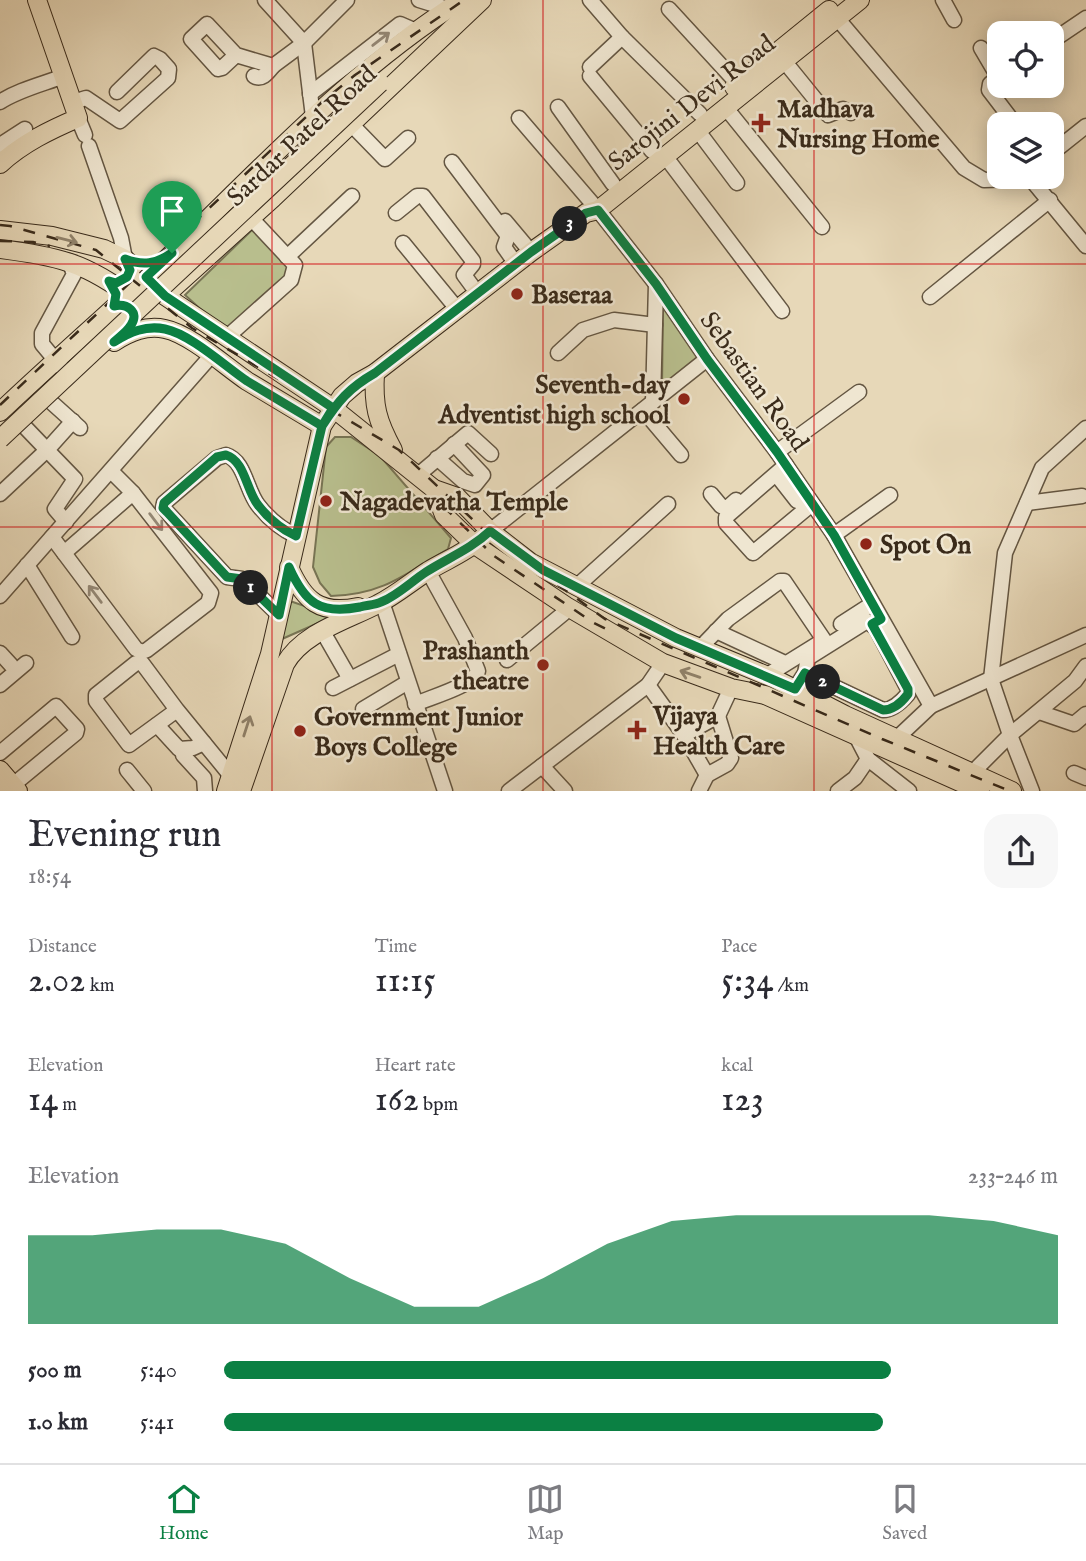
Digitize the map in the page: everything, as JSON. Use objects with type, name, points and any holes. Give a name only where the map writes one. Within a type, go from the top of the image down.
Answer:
[{"type":"main road","points":[[0,164],[44,133],[81,125],[37,0]]},
{"type":"main road","name":"Sardar Patel Road","points":[[0,412],[167,258],[313,117],[416,31],[457,8],[482,0]]},
{"type":"main road","name":"Sarojini Devi Road","points":[[277,659],[279,615],[322,426],[342,396],[591,208],[699,123],[738,84],[836,9],[860,0]]},
{"type":"main road","points":[[1,440],[457,8]]},
{"type":"main road","name":"Sardar Patel Road","points":[[1,440],[24,426],[351,124],[457,8]]},
{"type":"main road","name":"Sarojini Devi Road","points":[[699,123],[726,108],[785,62],[836,9]]},
{"type":"main road","name":"Sarojini Devi Road","points":[[591,208],[613,184],[659,154]]},
{"type":"main road","points":[[0,230],[52,236],[104,249],[136,263],[149,264],[167,258]]},
{"type":"main road","points":[[0,249],[53,256],[81,265],[110,282],[116,294],[134,315],[129,328]]},
{"type":"main road","points":[[167,258],[159,275],[162,281],[167,284],[180,282]]},
{"type":"main road","points":[[126,260],[165,296],[333,408],[434,489],[457,497],[490,531],[530,562],[700,648],[766,676],[790,696],[980,791]]},
{"type":"main road","points":[[110,282],[122,281],[127,277],[130,270],[126,260]]},
{"type":"main road","points":[[121,300],[149,310]]},
{"type":"main road","points":[[114,342],[129,332],[146,328],[163,328],[180,334],[322,426]]},
{"type":"main road","points":[[375,373],[376,412],[397,458]]},
{"type":"main road","points":[[434,489],[444,515],[475,545],[570,608],[663,663],[731,688],[765,695],[790,696]]},
{"type":"main road","points":[[228,783],[277,659],[302,643],[382,602],[428,571],[475,545],[490,531]]},
{"type":"main road","points":[[289,567],[307,598],[325,608],[339,611],[382,602]]},
{"type":"main road","points":[[242,791],[277,659]]},
{"type":"main road","points":[[846,726],[896,739],[961,783],[1012,791]]},
{"type":"main road","points":[[0,770],[5,790]]},
{"type":"street","points":[[265,0],[304,43],[313,117]]},
{"type":"street","points":[[254,76],[264,76],[304,43],[347,0]]},
{"type":"street","points":[[419,0],[457,8]]},
{"type":"street","points":[[590,0],[699,123],[737,183]]},
{"type":"street","points":[[943,0],[954,20]]},
{"type":"street","points":[[669,9],[738,84]]},
{"type":"street","points":[[836,9],[964,168],[987,180]]},
{"type":"street","points":[[1064,33],[1086,18]]},
{"type":"street","points":[[310,94],[400,24],[416,31]]},
{"type":"street","points":[[622,37],[590,71],[782,311]]},
{"type":"street","points":[[981,48],[987,58]]},
{"type":"street","points":[[236,55],[273,66]]},
{"type":"street","points":[[117,92],[154,57],[160,59],[169,69],[168,78],[120,121],[86,98],[81,125],[121,238],[126,260]]},
{"type":"street","points":[[785,62],[828,115],[844,110],[851,113]]},
{"type":"street","points":[[0,103],[12,94],[64,76]]},
{"type":"street","points":[[995,98],[1006,112]]},
{"type":"street","points":[[558,107],[613,184]]},
{"type":"street","points":[[726,108],[822,227]]},
{"type":"street","name":"Sebastian Road","points":[[519,118],[656,284],[781,464],[800,496],[834,535],[872,604],[876,622],[904,670],[931,706]]},
{"type":"street","points":[[351,124],[385,159],[408,138]]},
{"type":"street","points":[[1064,143],[1086,126]]},
{"type":"street","points":[[0,145],[25,129]]},
{"type":"street","points":[[516,264],[504,247],[508,236],[453,160],[531,252]]},
{"type":"street","points":[[1041,189],[1086,246]]},
{"type":"street","points":[[287,257],[352,196]]},
{"type":"street","points":[[396,213],[417,196],[423,196],[473,261],[464,275],[478,294]]},
{"type":"street","points":[[930,297],[1049,200]]},
{"type":"street","points":[[226,338],[291,280],[295,265],[251,218]]},
{"type":"street","points":[[403,243],[458,310]]},
{"type":"street","points":[[69,261],[74,274],[41,333],[42,344],[54,361],[73,379]]},
{"type":"street","points":[[656,284],[648,406],[681,455]]},
{"type":"street","points":[[558,353],[583,330],[614,320],[655,325]]},
{"type":"street","points":[[0,596],[211,356]]},
{"type":"street","points":[[490,531],[707,359]]},
{"type":"street","points":[[800,496],[753,553],[726,523],[726,517],[859,392]]},
{"type":"street","points":[[0,494],[76,425],[50,401]]},
{"type":"street","points":[[24,426],[75,480],[55,509],[66,522]]},
{"type":"street","points":[[1032,791],[991,679],[1005,553],[1042,468],[1086,429]]},
{"type":"street","points":[[418,475],[468,433],[491,454]]},
{"type":"street","points":[[437,458],[463,481],[475,485],[483,475],[454,443]]},
{"type":"street","points":[[279,615],[242,579],[227,577],[163,508],[164,503],[217,457],[226,455],[236,460],[256,503],[282,529],[296,536]]},
{"type":"street","points":[[711,495],[720,506],[727,508],[781,464]]},
{"type":"street","points":[[52,537],[136,649],[142,652],[208,603],[211,593],[134,493],[111,471]]},
{"type":"street","points":[[64,553],[134,493]]},
{"type":"street","points":[[834,535],[890,495]]},
{"type":"street","points":[[1027,503],[1082,496]]},
{"type":"street","points":[[576,587],[668,504]]},
{"type":"street","points":[[27,565],[72,637]]},
{"type":"street","points":[[415,704],[464,684],[475,678],[478,671],[465,638],[428,571]]},
{"type":"street","points":[[700,648],[728,619],[780,581],[784,581],[824,640],[766,676]]},
{"type":"street","points":[[382,602],[445,791]]},
{"type":"street","points":[[841,624],[872,604]]},
{"type":"street","points":[[508,660],[570,608]]},
{"type":"street","points":[[790,696],[805,673],[808,658],[867,621],[876,622]]},
{"type":"street","points":[[716,631],[785,663]]},
{"type":"street","points":[[323,632],[351,679]]},
{"type":"street","points":[[896,739],[931,706],[1086,635]]},
{"type":"street","points":[[0,653],[18,664],[0,685]]},
{"type":"street","points":[[333,688],[399,654]]},
{"type":"street","points":[[177,710],[129,745],[96,701],[96,695],[139,662],[204,743],[228,783]]},
{"type":"street","points":[[509,791],[648,685],[663,663]]},
{"type":"street","points":[[961,783],[1010,735],[1075,681],[1086,666]]},
{"type":"street","points":[[805,673],[888,710],[908,694],[904,670]]},
{"type":"street","points":[[363,709],[408,682]]},
{"type":"street","points":[[648,685],[684,735],[707,775]]},
{"type":"street","points":[[684,735],[718,716],[731,688]]},
{"type":"street","points":[[898,704],[914,723]]},
{"type":"street","points":[[0,753],[54,707],[59,707],[77,729],[76,733],[5,790]]},
{"type":"street","points":[[1038,712],[1082,720]]},
{"type":"street","points":[[699,791],[707,775],[727,764],[731,758],[718,716]]},
{"type":"street","points":[[157,725],[179,749],[204,743]]},
{"type":"street","points":[[846,726],[868,759],[909,791]]},
{"type":"street","points":[[183,755],[204,778],[205,791]]},
{"type":"street","points":[[838,791],[855,778],[868,759]]},
{"type":"street","points":[[542,766],[565,791]]},
{"type":"street","points":[[127,770],[144,791]]},
{"type":"green space","points":[[252,230],[295,270],[228,334],[185,295]]},
{"type":"green space","points":[[663,307],[698,357],[662,386]]},
{"type":"green space","points":[[335,437],[351,437],[380,456],[451,538],[448,549],[393,582],[365,592],[331,596],[320,583],[313,567],[326,447]]},
{"type":"green space","points":[[287,600],[334,616],[282,639]]},
{"type":"railway","points":[[0,405],[322,102],[355,75],[464,0]]},
{"type":"railway","points":[[0,225],[96,250],[192,328],[399,450],[488,534],[605,619],[882,739],[1010,791]]},
{"type":"railway","points":[[0,241],[33,242],[50,246]]},
{"type":"railway","points":[[443,506],[494,556],[610,631]]},
{"type":"place","name":"Madhava Nursing Home","points":[[761,123]]},
{"type":"place","name":"Baseraa","points":[[517,294]]},
{"type":"place","name":"Seventh-day Adventist high school","points":[[684,399]]},
{"type":"place","name":"Nagadevatha Temple","points":[[326,501]]},
{"type":"place","name":"Spot On","points":[[866,544]]},
{"type":"place","name":"Prashanth theatre","points":[[543,665]]},
{"type":"place","name":"Vijaya Health Care","points":[[637,730]]},
{"type":"place","name":"Government Junior Boys College","points":[[300,731]]},
{"type":"route","points":[[172,253],[146,277],[165,296],[333,408],[322,426],[296,536],[282,529],[256,503],[236,460],[226,455],[217,457],[164,503],[163,508],[227,577],[242,579],[279,615],[289,567],[307,598],[325,608],[339,611],[382,602],[428,571],[475,545],[490,531],[543,570],[676,638],[795,689],[805,673],[883,710],[898,704],[908,694],[908,689],[872,624],[881,619],[834,535],[656,284],[598,210],[586,213],[531,252],[375,373],[358,383],[342,396],[322,426],[248,381],[180,334],[163,328],[146,328],[129,332],[114,342],[129,328],[134,315],[125,305],[114,306],[116,294],[109,281],[116,283],[127,277],[130,270],[125,259],[149,264],[172,253]]}]
